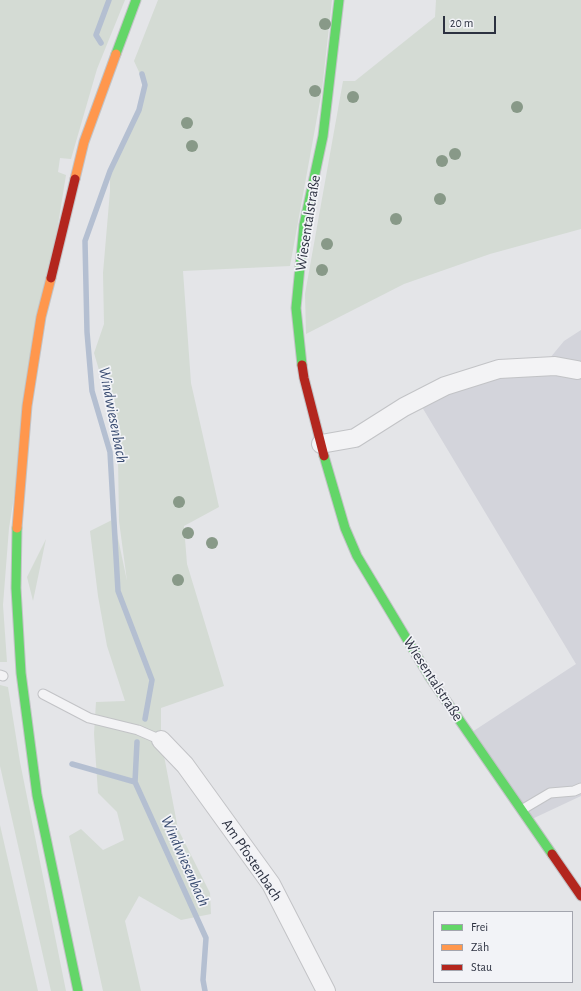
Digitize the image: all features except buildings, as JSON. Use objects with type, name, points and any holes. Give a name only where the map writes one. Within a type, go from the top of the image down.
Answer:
[{"type":"main road","points":[[78,991],[67,948],[37,795],[21,673],[16,588],[18,504],[27,406],[41,317],[84,142],[136,0]]},
{"type":"main road","name":"Wiesentalstraße","points":[[339,0],[324,136],[304,225],[296,308],[304,378],[321,444],[345,528],[357,556],[428,676],[523,809],[581,896]]},
{"type":"street","points":[[321,444],[355,438],[404,407],[445,386],[499,369],[555,366],[577,370]]},
{"type":"street","name":"Am Pfostenbach","points":[[161,740],[185,765],[272,884],[326,991]]},
{"type":"lane","points":[[43,694],[89,718],[138,730],[161,740]]},
{"type":"lane","points":[[523,809],[550,793],[574,791],[581,788]]},
{"type":"shaded area","points":[[0,0],[125,0],[97,69],[71,159],[60,158],[58,172],[66,175],[9,528],[3,605],[7,662],[0,662]]},
{"type":"shaded area","points":[[158,0],[332,0],[322,90],[290,266],[183,271],[191,383],[219,507],[184,526],[187,564],[224,686],[161,708],[161,740],[178,829],[210,893],[211,914],[181,920],[139,896],[125,921],[141,991],[103,991],[69,836],[81,829],[103,850],[124,840],[117,812],[98,793],[94,734],[96,702],[125,701],[107,646],[98,596],[90,531],[114,519],[127,581],[119,521],[118,457],[106,394],[94,353],[104,324],[103,273],[110,191],[110,171],[139,110],[145,85],[134,61]]},
{"type":"shaded area","points":[[436,0],[581,0],[581,229],[490,254],[404,284],[306,334],[305,294],[343,81],[355,81],[435,17]]},
{"type":"shaded area","points":[[581,330],[581,796],[532,819],[472,732],[576,664],[419,402],[545,364],[564,341]]},
{"type":"shaded area","points":[[46,539],[33,601],[27,577]]},
{"type":"shaded area","points":[[0,685],[8,687],[20,762],[66,991],[51,991],[0,766]]},
{"type":"shaded area","points":[[0,825],[38,991],[0,991]]},
{"type":"waterway","name":"Windwiesenbach","points":[[101,43],[96,35],[109,0]]},
{"type":"waterway","name":"Windwiesenbach","points":[[142,74],[145,85],[139,110],[110,171],[85,241],[87,332],[92,391],[110,452],[118,591],[152,680],[145,719]]},
{"type":"waterway","name":"Windwiesenbach","points":[[137,742],[135,782],[206,938],[203,980],[205,991]]},
{"type":"waterway","points":[[72,764],[135,782]]},
{"type":"traffic: fast","points":[[116,54],[136,0]]},
{"type":"traffic: fast","points":[[302,365],[296,308],[304,225],[323,136],[339,0]]},
{"type":"traffic: fast","points":[[324,456],[345,528],[357,556],[429,676],[552,854]]},
{"type":"traffic: fast","points":[[17,528],[16,588],[21,673],[37,795],[78,991]]},
{"type":"traffic: slow","points":[[75,179],[84,142],[116,54]]},
{"type":"traffic: slow","points":[[17,528],[27,406],[41,317],[51,278]]},
{"type":"traffic: jam","points":[[51,278],[75,179]]},
{"type":"traffic: jam","points":[[302,365],[324,456]]},
{"type":"traffic: jam","points":[[552,854],[581,896]]}]
